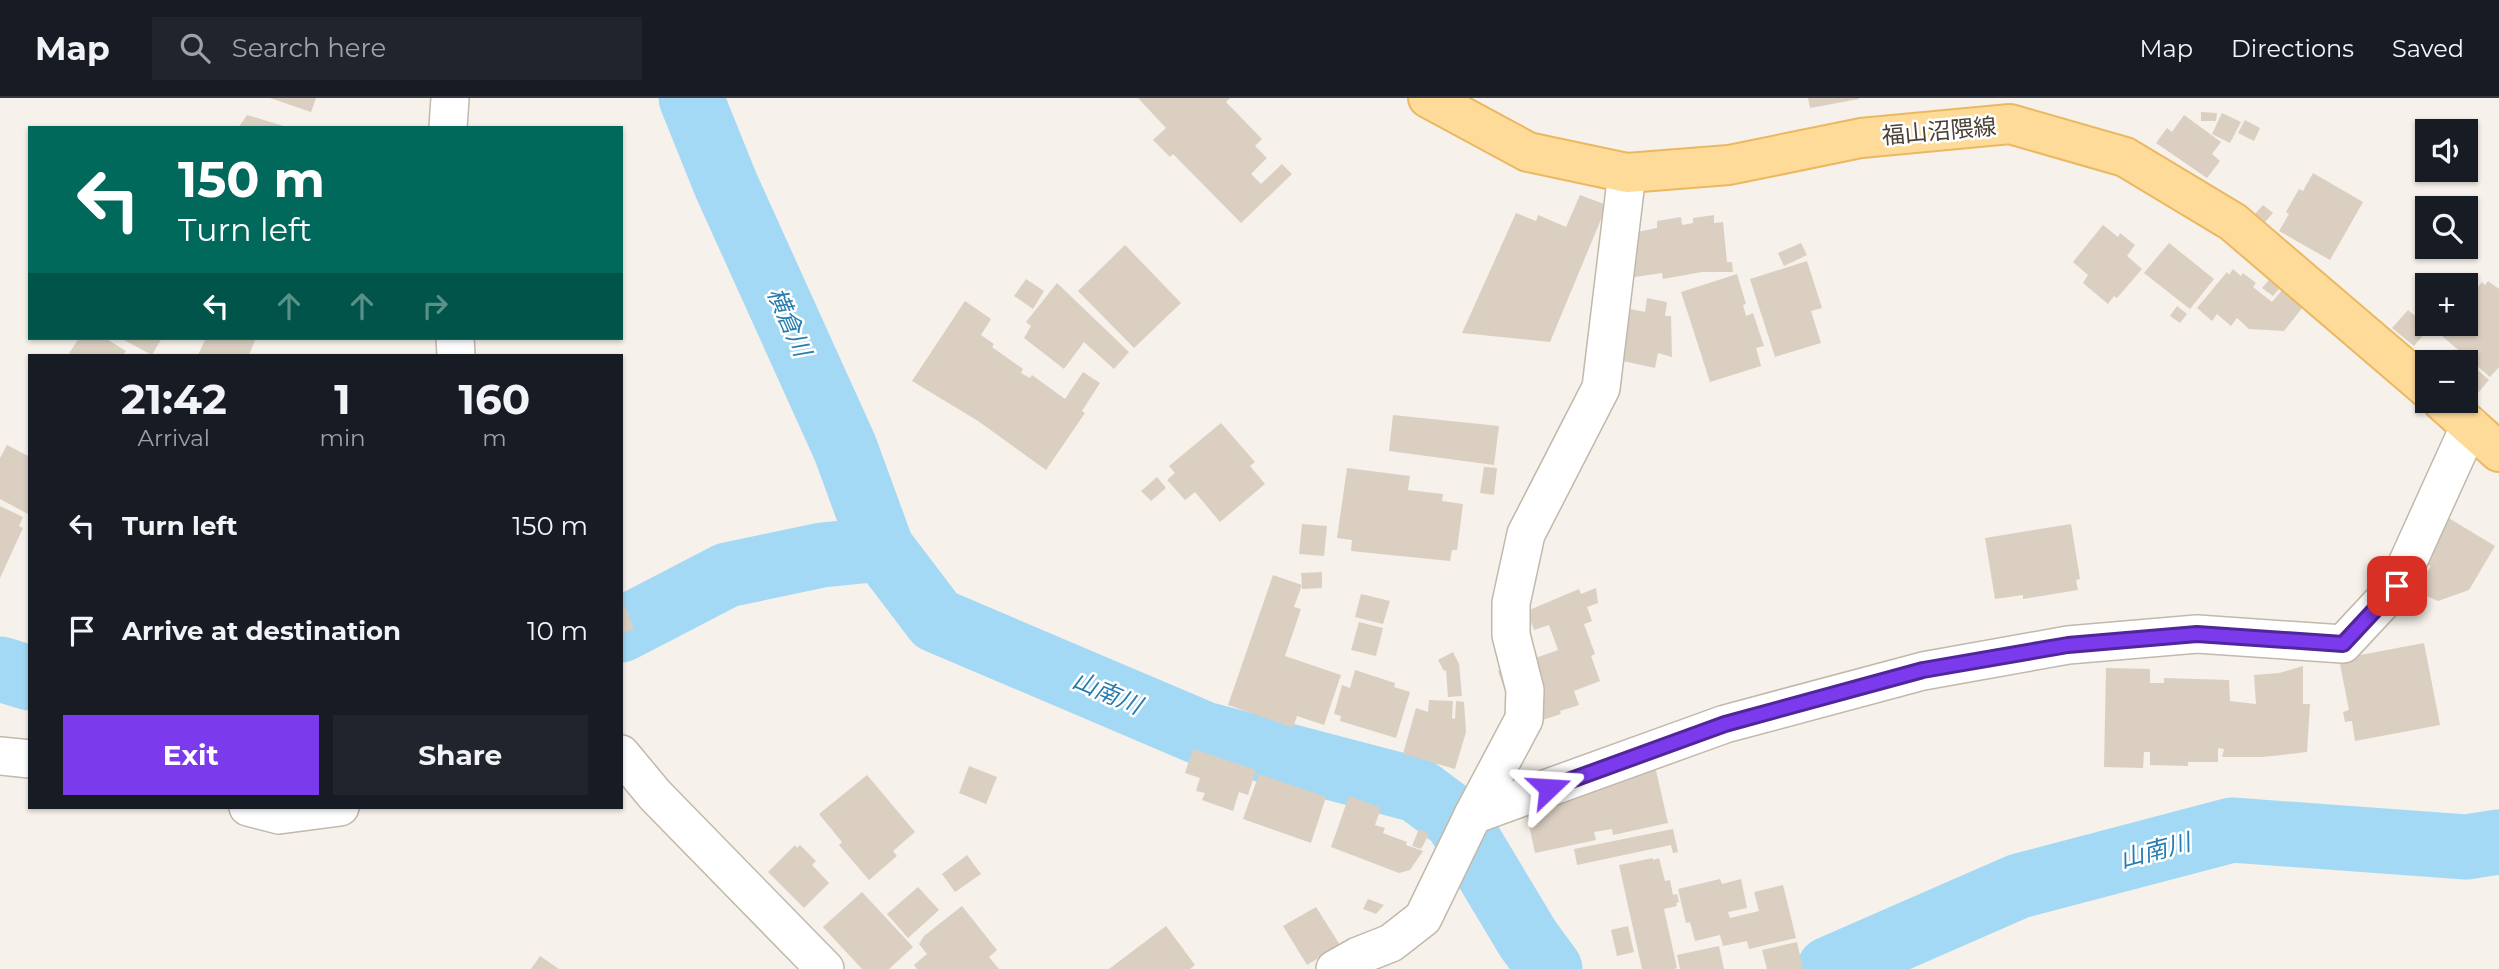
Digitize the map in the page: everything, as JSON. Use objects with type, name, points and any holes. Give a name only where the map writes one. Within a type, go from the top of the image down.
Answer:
[{"type":"main road","name":"福山沼隈線","points":[[1428,98],[1528,152],[1627,173],[1729,164],[1861,138],[2010,124],[2125,157],[2233,222],[2415,378]]},
{"type":"main road","points":[[2456,413],[2499,452]]},
{"type":"street","points":[[448,126],[450,98]]},
{"type":"street","points":[[1335,969],[1357,956],[1391,943],[1423,918],[1524,719],[1525,690],[1511,635],[1511,603],[1526,534],[1601,388],[1627,173]]},
{"type":"street","points":[[1473,815],[1725,724],[1923,670],[2068,645],[2197,634],[2343,644],[2397,586],[2470,425]]},
{"type":"street","points":[[0,756],[28,759]]},
{"type":"street","points":[[623,756],[655,795],[825,969]]},
{"type":"street","points":[[255,809],[279,816],[326,809]]},
{"type":"building","points":[[270,98],[316,98],[311,112]]},
{"type":"building","points":[[1138,98],[1230,98],[1226,102],[1262,139],[1255,146],[1267,158],[1251,174],[1261,184],[1282,164],[1292,174],[1241,223],[1173,154],[1170,157],[1153,140],[1166,128]]},
{"type":"building","points":[[1808,98],[1859,98],[1859,99],[1810,108]]},
{"type":"building","points":[[2201,112],[2217,113],[2216,121],[2201,121]]},
{"type":"building","points":[[2222,113],[2241,122],[2230,143],[2212,134]]},
{"type":"building","points":[[247,115],[284,126],[239,126]]},
{"type":"building","points":[[2184,115],[2221,142],[2212,154],[2220,161],[2207,178],[2156,143],[2167,128],[2172,132]]},
{"type":"building","points":[[2245,120],[2260,128],[2254,141],[2238,133]]},
{"type":"building","points":[[2313,173],[2363,202],[2330,260],[2279,231],[2299,189],[2303,191]]},
{"type":"building","points":[[1580,195],[1607,205],[1550,342],[1462,333],[1516,213],[1536,221],[1538,215],[1566,227]]},
{"type":"building","points":[[2263,205],[2273,213],[2265,222],[2255,214]]},
{"type":"building","points":[[1714,215],[1714,223],[1723,222],[1727,262],[1732,262],[1733,272],[1702,272],[1663,279],[1662,273],[1628,278],[1632,233],[1657,228],[1657,221],[1681,217],[1682,225],[1693,223],[1693,218]]},
{"type":"building","points":[[2103,225],[2118,237],[2120,233],[2135,245],[2127,256],[2142,269],[2117,298],[2114,296],[2108,304],[2083,283],[2088,275],[2073,262]]},
{"type":"building","points":[[1801,243],[1807,255],[1784,266],[1778,253]]},
{"type":"building","points":[[2169,243],[2214,279],[2190,309],[2144,273]]},
{"type":"building","points":[[1125,245],[1181,303],[1134,348],[1078,291]]},
{"type":"building","points":[[1807,261],[1822,308],[1811,311],[1821,343],[1775,357],[1750,279]]},
{"type":"building","points":[[2233,269],[2256,283],[2253,287],[2272,302],[2282,290],[2303,307],[2284,331],[2249,329],[2237,318],[2231,326],[2217,314],[2212,321],[2197,308],[2227,272],[2229,275]]},
{"type":"building","points":[[1737,274],[1746,304],[1743,305],[1746,316],[1753,313],[1764,346],[1756,348],[1761,366],[1710,382],[1681,292]]},
{"type":"building","points":[[1026,279],[1044,291],[1033,309],[1014,296]]},
{"type":"building","points":[[2269,280],[2279,289],[2273,296],[2262,288]]},
{"type":"building","points":[[2488,281],[2499,289],[2499,367],[2490,377],[2478,367],[2478,350],[2458,350],[2442,336],[2478,336],[2478,287],[2482,282],[2485,285]]},
{"type":"building","points":[[1057,283],[1129,352],[1114,369],[1084,342],[1064,369],[1024,338],[1031,326],[1026,322]]},
{"type":"building","points":[[1647,298],[1667,302],[1665,316],[1671,316],[1672,357],[1658,353],[1655,368],[1609,358],[1620,307],[1645,312]]},
{"type":"building","points":[[965,301],[991,319],[981,335],[994,344],[992,347],[1023,369],[1021,373],[1030,378],[1032,375],[1065,399],[1083,372],[1100,383],[1082,411],[1085,413],[1046,470],[978,421],[912,381]]},
{"type":"building","points":[[2177,306],[2187,314],[2180,323],[2170,316]]},
{"type":"building","points":[[2408,310],[2415,316],[2415,336],[2422,336],[2414,346],[2392,328]]},
{"type":"building","points":[[78,340],[108,340],[126,351],[124,354],[69,354]]},
{"type":"building","points":[[124,340],[161,340],[150,354]]},
{"type":"building","points":[[205,340],[255,340],[249,354],[198,354]]},
{"type":"building","points":[[2478,370],[2489,380],[2478,393]]},
{"type":"building","points":[[1393,415],[1499,426],[1494,465],[1389,451]]},
{"type":"building","points":[[1221,423],[1255,462],[1250,466],[1265,484],[1220,522],[1195,492],[1185,500],[1167,480],[1175,473],[1169,466]]},
{"type":"building","points":[[7,445],[28,456],[28,514],[0,499],[0,458]]},
{"type":"building","points":[[1484,467],[1497,468],[1494,495],[1480,493]]},
{"type":"building","points":[[1347,468],[1410,476],[1408,490],[1443,494],[1442,501],[1463,504],[1457,550],[1452,550],[1450,561],[1351,551],[1352,540],[1337,538]]},
{"type":"building","points":[[1157,477],[1166,488],[1151,501],[1141,491]]},
{"type":"building","points":[[2427,505],[2495,546],[2469,590],[2438,601],[2422,594],[2419,600],[2412,594],[2431,566],[2417,558]]},
{"type":"building","points":[[0,506],[23,517],[19,526],[23,528],[0,578]]},
{"type":"building","points":[[1302,524],[1327,526],[1324,556],[1299,554]]},
{"type":"building","points":[[2071,524],[2080,579],[2076,580],[2078,590],[2023,599],[2023,595],[1995,599],[1985,538]]},
{"type":"building","points":[[1322,572],[1322,588],[1302,589],[1301,573]]},
{"type":"building","points":[[1273,575],[1302,585],[1294,607],[1301,609],[1285,656],[1341,675],[1324,725],[1297,716],[1293,728],[1228,705]]},
{"type":"building","points":[[1596,588],[1598,603],[1587,607],[1592,621],[1584,624],[1595,654],[1591,656],[1600,681],[1574,691],[1579,705],[1521,727],[1517,725],[1498,671],[1558,650],[1549,625],[1534,630],[1527,611],[1579,589],[1581,594]]},
{"type":"building","points":[[1361,594],[1390,601],[1383,624],[1355,617]]},
{"type":"building","points":[[623,602],[634,629],[623,633]]},
{"type":"building","points":[[1359,622],[1383,628],[1376,656],[1351,650]]},
{"type":"building","points":[[2424,643],[2440,725],[2355,741],[2352,721],[2345,722],[2343,712],[2349,710],[2339,659]]},
{"type":"building","points":[[1453,652],[1459,664],[1462,696],[1448,697],[1446,670],[1444,671],[1438,660]]},
{"type":"building","points":[[2303,666],[2303,704],[2310,704],[2307,752],[2263,757],[2222,757],[2224,749],[2218,748],[2218,762],[2188,762],[2188,766],[2150,765],[2150,752],[2144,752],[2143,768],[2104,767],[2106,668],[2150,669],[2150,683],[2164,683],[2164,678],[2229,680],[2230,701],[2256,704],[2254,675],[2279,673]]},
{"type":"building","points":[[1355,670],[1395,683],[1394,687],[1410,692],[1396,738],[1340,721],[1341,716],[1334,714],[1342,685],[1350,688]]},
{"type":"building","points":[[1429,700],[1453,701],[1452,718],[1455,719],[1456,701],[1464,702],[1466,732],[1455,769],[1403,754],[1416,708],[1428,712]]},
{"type":"building","points":[[1193,749],[1256,770],[1248,795],[1239,792],[1233,811],[1202,800],[1205,793],[1196,791],[1200,778],[1185,773]]},
{"type":"building","points":[[1653,757],[1668,823],[1613,835],[1612,829],[1594,832],[1596,840],[1535,853],[1526,811],[1558,804],[1555,788]]},
{"type":"building","points":[[969,766],[997,777],[986,804],[959,793]]},
{"type":"building","points":[[1259,774],[1326,797],[1311,843],[1243,819]]},
{"type":"building","points":[[867,775],[915,832],[893,851],[897,856],[869,880],[839,845],[842,842],[819,814]]},
{"type":"building","points":[[1349,796],[1381,808],[1375,825],[1385,828],[1383,833],[1423,851],[1410,870],[1399,873],[1331,847]]},
{"type":"building","points":[[1419,829],[1429,834],[1421,849],[1412,846]]},
{"type":"building","points":[[1673,829],[1678,852],[1673,853],[1671,845],[1577,865],[1574,849]]},
{"type":"building","points":[[795,845],[797,848],[800,845],[816,861],[812,865],[829,883],[804,908],[768,872]]},
{"type":"building","points":[[967,855],[981,874],[955,892],[942,874]]},
{"type":"building","points":[[1659,858],[1665,881],[1670,880],[1673,895],[1677,894],[1679,902],[1676,903],[1677,906],[1664,909],[1677,968],[1674,969],[1642,969],[1619,865]]},
{"type":"building","points":[[1720,879],[1722,884],[1741,879],[1747,908],[1728,912],[1730,918],[1759,911],[1754,892],[1783,885],[1796,938],[1749,949],[1747,941],[1723,946],[1720,935],[1695,941],[1690,922],[1686,923],[1678,889]]},
{"type":"building","points":[[918,887],[939,910],[908,938],[887,914]]},
{"type":"building","points":[[862,892],[913,947],[889,969],[862,969],[823,927]]},
{"type":"building","points":[[1368,899],[1384,905],[1376,914],[1363,909]]},
{"type":"building","points":[[962,906],[997,950],[989,957],[999,969],[917,969],[914,965],[927,954],[919,944],[924,936]]},
{"type":"building","points":[[1316,907],[1340,945],[1307,965],[1283,926]]},
{"type":"building","points":[[1166,926],[1195,965],[1190,969],[1109,969]]},
{"type":"building","points":[[1628,926],[1634,952],[1617,956],[1611,930]]},
{"type":"building","points":[[1797,942],[1803,969],[1767,969],[1762,950]]},
{"type":"building","points":[[1719,946],[1724,969],[1680,969],[1677,955]]},
{"type":"building","points":[[540,956],[559,969],[531,969]]},
{"type":"waterway","name":"山南川","points":[[691,98],[726,185],[845,448],[882,549],[936,620],[1204,734],[1417,790],[1456,819],[1528,939],[1550,969]]},
{"type":"waterway","name":"山南川","points":[[623,629],[727,575],[822,555],[882,549]]},
{"type":"waterway","name":"山南川","points":[[0,669],[28,677]]},
{"type":"waterway","name":"山南川","points":[[1829,969],[2019,886],[2232,830],[2466,847],[2499,842]]},
{"type":"route","points":[[1549,788],[1725,724],[1923,670],[2068,645],[2197,634],[2343,644],[2397,586]]},
{"type":"water label","name":"横倉川","points":[[789,322]]}]
